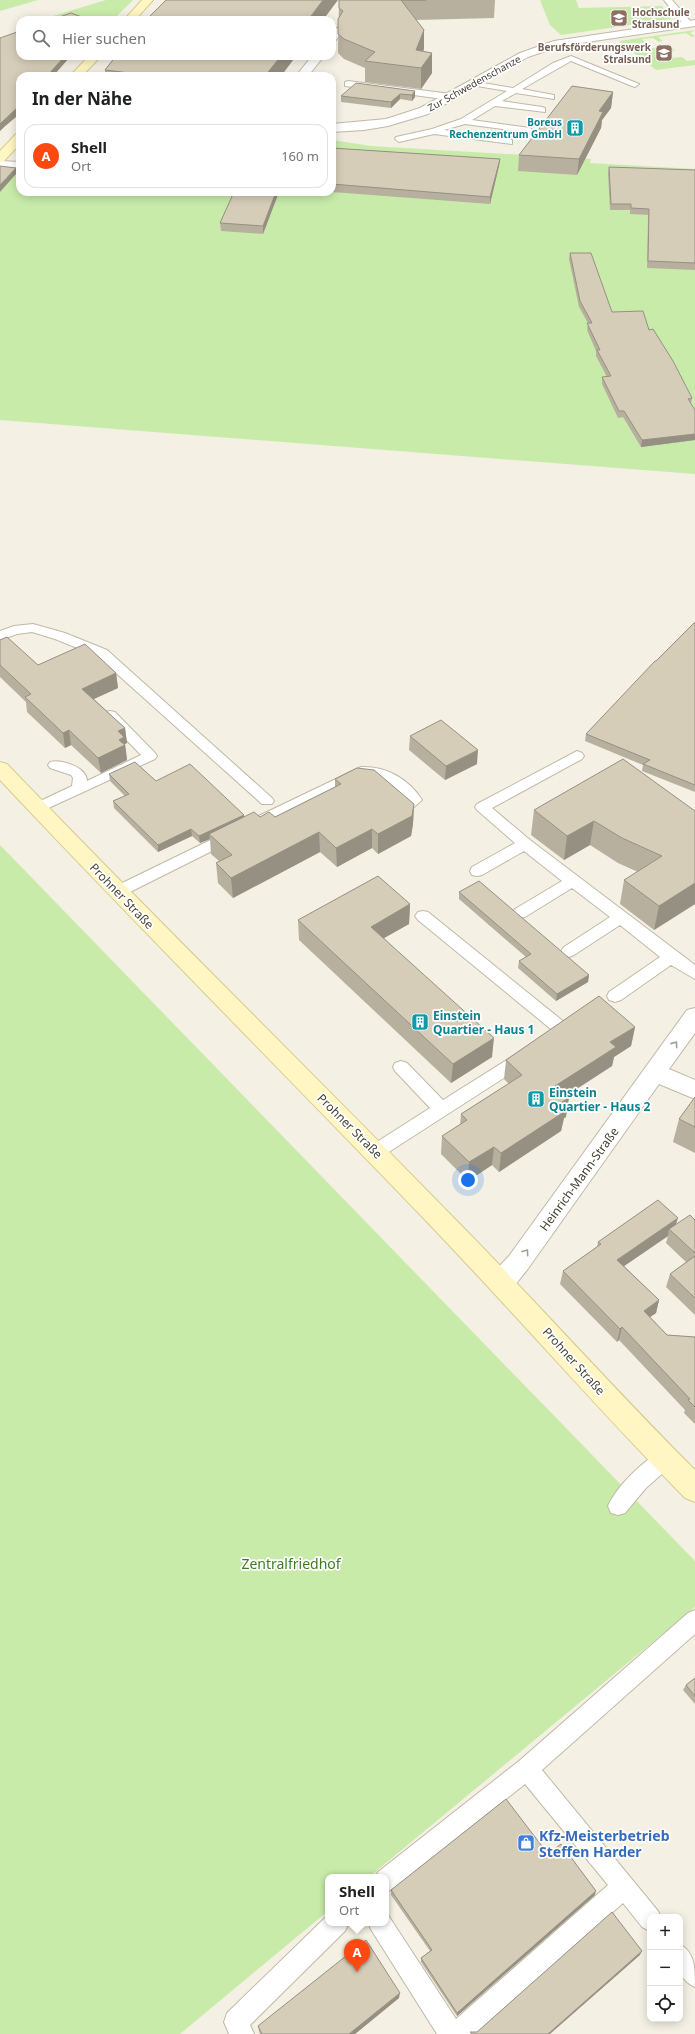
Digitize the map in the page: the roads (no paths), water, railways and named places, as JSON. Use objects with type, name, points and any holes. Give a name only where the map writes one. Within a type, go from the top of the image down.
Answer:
[{"type":"main road","points":[[133,16],[148,0]]},
{"type":"main road","points":[[80,72],[91,60]]},
{"type":"main road","points":[[0,158],[16,141]]},
{"type":"main road","name":"Prohner Straße","points":[[0,768],[36,808],[117,892],[375,1152],[501,1282],[627,1420],[695,1489]]},
{"type":"street","name":"Zur Schwedenschanze","points":[[336,128],[364,126],[407,118],[451,97],[524,55],[558,43],[691,23]]},
{"type":"street","points":[[305,72],[315,60]]},
{"type":"street","name":"Heinrich-Mann-Straße","points":[[501,1282],[518,1263],[695,1016]]},
{"type":"street","points":[[656,1072],[695,1090]]},
{"type":"lane","name":"Zur Schwedenschanze","points":[[668,0],[691,23]]},
{"type":"lane","points":[[399,139],[434,131],[464,121],[556,65],[571,58],[635,84]]},
{"type":"lane","points":[[348,84],[451,97]]},
{"type":"lane","points":[[474,84],[551,97]]},
{"type":"lane","points":[[495,103],[542,110]]},
{"type":"lane","points":[[464,121],[530,131]]},
{"type":"lane","points":[[434,131],[509,142]]},
{"type":"lane","points":[[0,164],[16,165]]},
{"type":"lane","points":[[0,636],[14,630],[33,628],[60,636],[102,653],[267,801]]},
{"type":"lane","points":[[36,808],[79,788],[92,784],[150,756],[98,703]]},
{"type":"lane","points":[[577,756],[482,807],[524,844],[671,957],[695,973]]},
{"type":"lane","points":[[55,765],[76,772],[80,778],[79,788]]},
{"type":"lane","points":[[117,892],[361,772],[380,772],[392,777],[415,800],[408,804]]},
{"type":"lane","points":[[477,871],[524,844]]},
{"type":"lane","points":[[520,913],[572,881]]},
{"type":"lane","points":[[375,1152],[442,1110],[563,1030],[423,916]]},
{"type":"lane","points":[[569,951],[620,918]]},
{"type":"lane","points":[[615,996],[671,957]]},
{"type":"lane","points":[[401,1067],[442,1110]]},
{"type":"lane","points":[[618,1506],[639,1481],[666,1459]]},
{"type":"lane","points":[[389,1878],[527,1769],[695,1620]]},
{"type":"lane","points":[[527,1769],[647,1915]]},
{"type":"lane","points":[[457,2034],[624,1886]]},
{"type":"lane","points":[[242,2034],[236,2022],[334,1926]]},
{"type":"lane","points":[[382,1926],[451,2034]]},
{"type":"lane","points":[[683,1960],[695,1975]]},
{"type":"place","name":"Hochschule Stralsund","points":[[619,18]]},
{"type":"place","name":"Berufsförderungswerk Stralsund","points":[[664,53]]},
{"type":"place","name":"Boreus Rechenzentrum GmbH","points":[[575,128]]},
{"type":"place","name":"Einstein Quartier - Haus 1","points":[[420,1022]]},
{"type":"place","name":"Einstein Quartier - Haus 2","points":[[536,1099]]},
{"type":"place","name":"Kfz-Meisterbetrieb Steffen Harder","points":[[526,1843]]},
{"type":"place","name":"Shell","points":[[357,1972]]},
{"type":"park label","name":"Zentralfriedhof","points":[[291,1563]]}]
